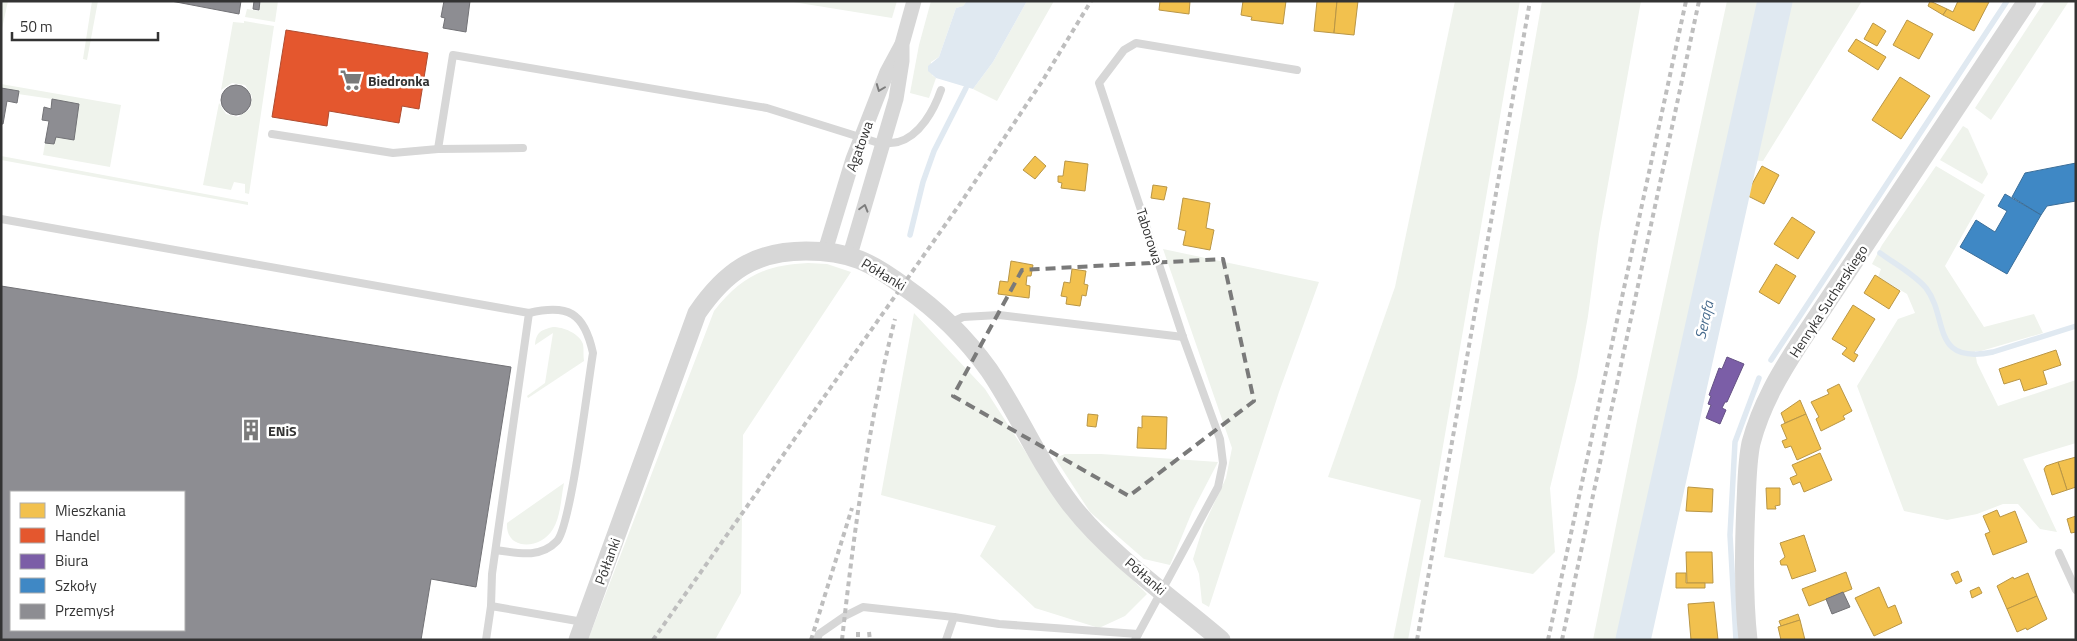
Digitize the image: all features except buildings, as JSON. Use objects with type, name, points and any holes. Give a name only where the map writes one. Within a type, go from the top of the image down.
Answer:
[{"type":"street","name":"Agatowa","points":[[825,251],[861,137],[887,72],[902,44],[914,1]]},
{"type":"street","name":"Henryka Sucharskiego","points":[[1748,640],[1744,548],[1748,471],[1751,444],[1760,415],[1771,390],[1801,341],[2027,1]]},
{"type":"street","name":"Agatowa","points":[[850,255],[896,99],[902,61],[902,44]]},
{"type":"street","name":"Półłanki","points":[[582,631],[697,313],[722,281],[739,268],[760,258],[778,253],[825,251],[850,255],[870,264],[895,279],[926,302],[950,324],[965,339],[989,370],[1054,479],[1073,506],[1100,536],[1221,640]]},
{"type":"lane","name":"Taborowa","points":[[1136,637],[1218,486],[1223,463],[1220,439],[1183,337],[1099,83],[1124,50],[1136,43],[1297,70]]},
{"type":"lane","points":[[438,149],[453,55],[767,108],[882,144],[899,142],[910,137],[924,123],[936,105],[941,90]]},
{"type":"lane","points":[[272,134],[393,153],[438,149],[523,148]]},
{"type":"lane","points":[[1,219],[529,313],[548,308],[567,311],[579,320],[588,333],[593,353],[567,514],[558,540],[540,552],[527,554],[496,550]]},
{"type":"lane","points":[[486,640],[491,606],[492,574],[529,313]]},
{"type":"lane","points":[[950,324],[963,317],[999,315],[1183,337]]},
{"type":"lane","points":[[2059,552],[2076,590]]},
{"type":"lane","points":[[491,606],[582,631]]},
{"type":"lane","points":[[817,640],[819,634],[845,616],[863,607],[998,624],[1136,637]]},
{"type":"lane","points":[[946,640],[954,617]]},
{"type":"highlighted area","points":[[1223,259],[1254,401],[1129,496],[953,396],[1022,270]]},
{"type":"shaded area","points":[[1,1],[8,1],[1,33]]},
{"type":"shaded area","points":[[92,1],[98,1],[87,60],[83,59]]},
{"type":"shaded area","points":[[261,1],[278,1],[275,22],[245,17],[247,9],[259,11]]},
{"type":"shaded area","points":[[787,1],[897,1],[892,18]]},
{"type":"shaded area","points":[[931,1],[967,1],[963,6],[956,8],[939,57],[931,62],[932,75],[936,78],[929,98],[910,93],[919,45]]},
{"type":"shaded area","points":[[967,1],[1027,1],[993,62],[973,89],[936,78],[928,71],[928,66],[939,57],[956,8],[963,6]]},
{"type":"shaded area","points":[[1027,1],[1054,1],[997,101],[973,89],[993,62]]},
{"type":"shaded area","points":[[1455,1],[1520,1],[1408,640],[1393,640],[1421,500],[1328,477],[1395,287]]},
{"type":"shaded area","points":[[1542,1],[1641,1],[1599,234],[1588,316],[1577,377],[1550,488],[1555,552],[1533,574],[1444,557]]},
{"type":"shaded area","points":[[1727,1],[1862,1],[1763,161],[1749,160],[1684,424],[1644,640],[1593,640],[1637,421]]},
{"type":"shaded area","points":[[2045,1],[2069,1],[1991,120],[1975,108]]},
{"type":"shaded area","points":[[244,21],[274,26],[249,194],[245,193],[245,184],[234,182],[231,190],[203,185],[219,103],[226,114],[238,117],[250,109],[252,96],[245,85],[232,83],[221,90],[233,22],[244,23]]},
{"type":"shaded area","points":[[1,84],[121,105],[110,167],[43,155],[49,121],[44,107],[51,109],[52,99],[18,94],[1,88]]},
{"type":"shaded area","points":[[1963,126],[1968,129],[1988,174],[1982,184],[1940,160]]},
{"type":"shaded area","points":[[1,156],[248,202],[248,205],[1,160]]},
{"type":"shaded area","points":[[1936,166],[1985,195],[1945,266],[1984,327],[2034,314],[2043,333],[1981,351],[1975,351],[1977,363],[1998,406],[2076,380],[2076,443],[2023,459],[2057,532],[2040,529],[2018,504],[2003,504],[1977,514],[1947,520],[1904,511],[1857,386],[1898,319],[1915,313],[1907,294],[1878,277],[1881,269],[1872,264],[1882,245]]},
{"type":"shaded area","points":[[1163,249],[1319,282],[1279,392],[1209,607],[1202,603],[1199,574],[1193,559],[1203,527],[1226,478],[1232,448]]},
{"type":"shaded area","points":[[792,264],[827,264],[851,272],[743,435],[741,593],[715,640],[588,640],[714,311],[734,289],[755,275],[766,270]]},
{"type":"shaded area","points":[[914,313],[985,389],[1052,493],[1092,540],[1147,594],[1125,616],[1099,628],[1035,608],[980,556],[996,526],[881,495]]},
{"type":"shaded area","points":[[553,327],[566,329],[581,340],[584,361],[528,398],[527,396],[545,383],[553,333],[535,345],[538,334]]},
{"type":"shaded area","points":[[1065,454],[1101,454],[1218,462],[1192,512],[1170,565],[1144,559],[1090,512],[1055,458]]},
{"type":"shaded area","points":[[564,483],[558,518],[547,536],[533,544],[518,543],[512,539],[508,532],[507,523]]},
{"type":"waterway","name":"Serafa","points":[[1633,640],[1775,1]]},
{"type":"waterway","points":[[1771,360],[2007,1]]},
{"type":"waterway","points":[[910,235],[923,182],[934,151],[966,88]]},
{"type":"waterway","points":[[1880,253],[1926,288],[1933,300],[1945,336],[1950,345],[1959,352],[1973,354],[1993,352],[2076,326]]},
{"type":"waterway","points":[[1736,640],[1730,535],[1735,442],[1759,378]]},
{"type":"railway","points":[[653,640],[962,201],[1043,80],[1091,1]]},
{"type":"railway","points":[[1417,640],[1530,1]]},
{"type":"railway","points":[[1548,640],[1686,1]]},
{"type":"railway","points":[[1562,640],[1699,1]]},
{"type":"railway","points":[[842,640],[863,479],[877,399],[895,319]]},
{"type":"railway","points":[[811,640],[852,508]]},
{"type":"railway","points":[[858,632],[858,640]]},
{"type":"railway","points":[[869,632],[870,640]]},
{"type":"place","name":"Biedronka","points":[[351,80]]},
{"type":"place","name":"ENiS","points":[[251,430]]}]
